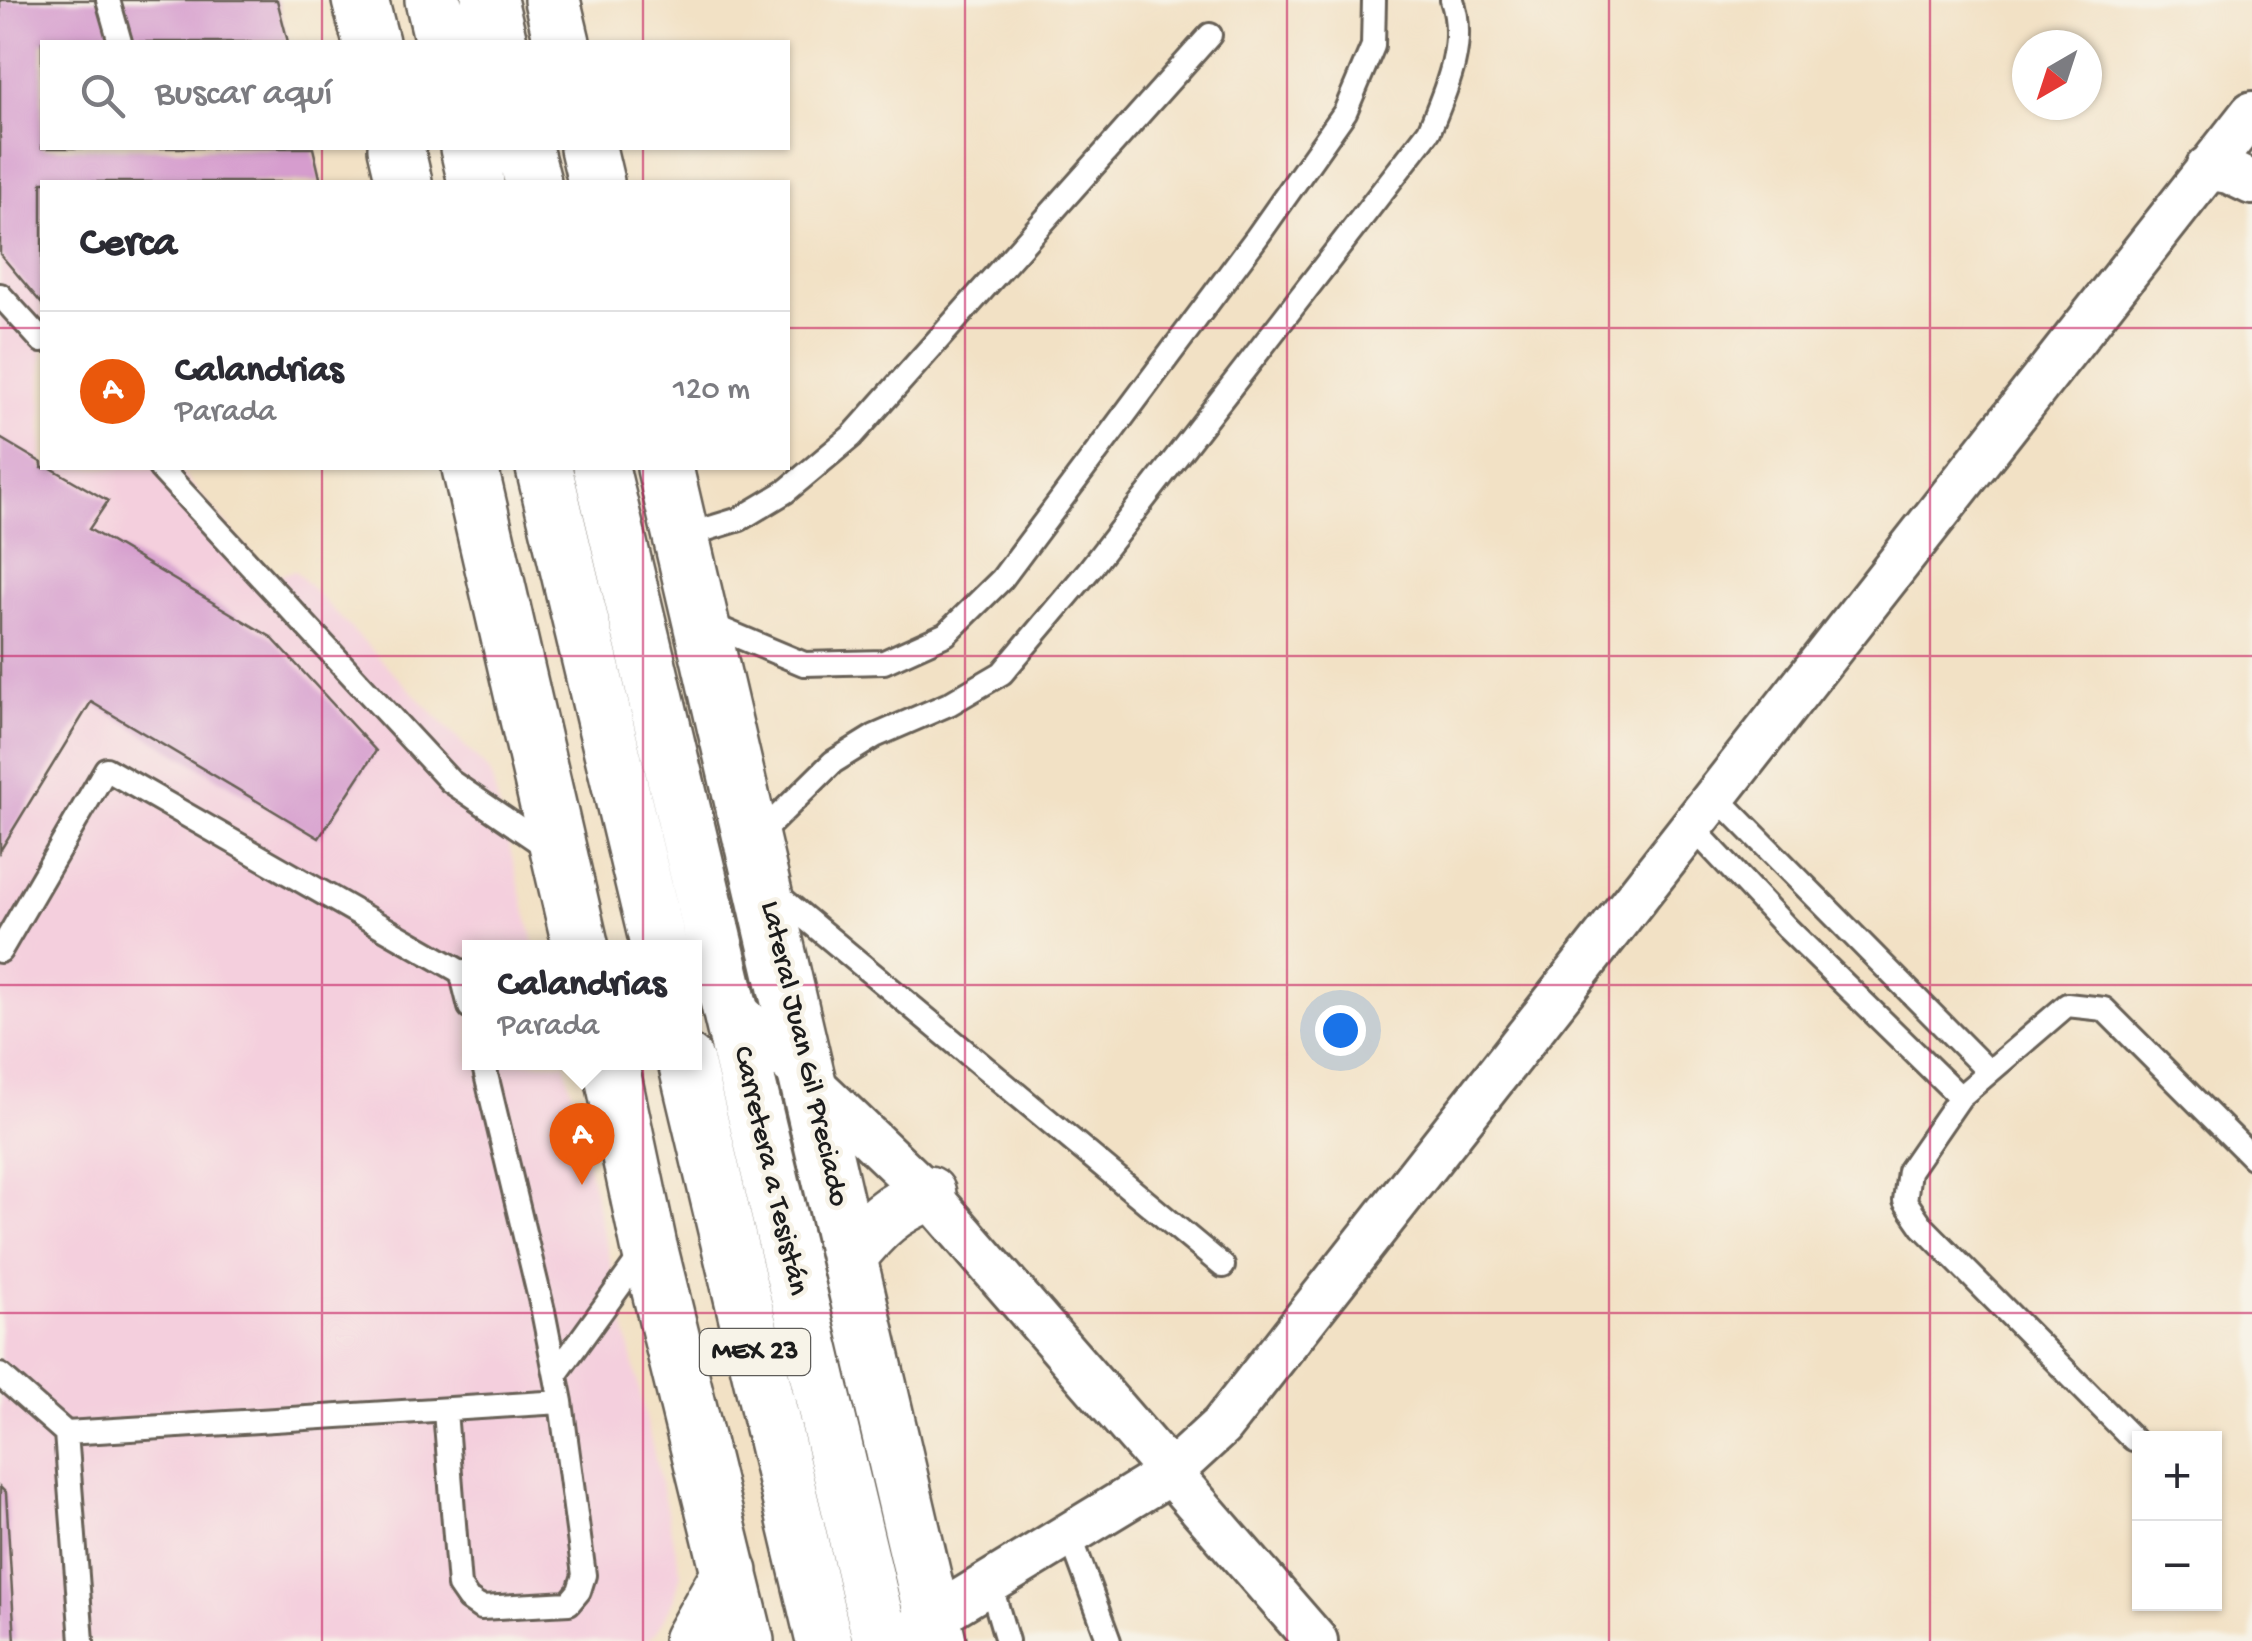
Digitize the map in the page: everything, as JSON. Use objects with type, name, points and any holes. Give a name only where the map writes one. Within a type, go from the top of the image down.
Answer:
[{"type":"main road","points":[[360,0],[370,40]]},
{"type":"main road","points":[[432,0],[442,40]]},
{"type":"main road","points":[[489,0],[499,40]]},
{"type":"main road","points":[[552,0],[562,40]]},
{"type":"main road","points":[[396,150],[404,180]]},
{"type":"main road","points":[[468,150],[476,180]]},
{"type":"main road","points":[[524,150],[532,180]]},
{"type":"main road","points":[[588,150],[596,180]]},
{"type":"main road","points":[[470,470],[580,940]]},
{"type":"main road","points":[[544,470],[657,940]]},
{"type":"main road","name":"Carretera a Tesistán","points":[[601,470],[881,1641]]},
{"type":"main road","name":"Lateral Juan Gil Preciado","points":[[665,470],[759,862],[804,1078],[850,1254],[921,1633]]},
{"type":"main road","points":[[612,1070],[648,1246],[746,1641]]},
{"type":"main road","name":"Carretera a Tesistán","points":[[688,1070],[824,1641]]},
{"type":"main road","points":[[850,1254],[878,1220],[902,1204],[928,1194]]},
{"type":"main road","points":[[691,1641],[730,1572]]},
{"type":"street","points":[[921,1633],[990,1583],[1170,1473],[1220,1426],[2251,115]]},
{"type":"street","points":[[2207,168],[2229,172],[2252,183]]},
{"type":"street","points":[[729,1004],[928,1194],[1316,1641]]},
{"type":"lane","points":[[108,0],[119,40]]},
{"type":"lane","points":[[701,621],[804,664],[884,662],[946,634],[1002,579],[1258,237],[1345,112],[1373,46],[1374,0]]},
{"type":"lane","points":[[1223,1266],[759,862],[832,762],[875,736],[949,704],[1002,673],[1089,570],[1429,131],[1451,76],[1459,21],[1452,0]]},
{"type":"lane","points":[[681,537],[740,520],[786,492],[852,436],[1210,34]]},
{"type":"lane","points":[[0,295],[40,339]]},
{"type":"lane","points":[[162,470],[450,781],[558,855]]},
{"type":"lane","points":[[0,952],[106,769],[462,972]]},
{"type":"lane","points":[[1705,813],[1796,878],[1989,1072]]},
{"type":"lane","points":[[1705,813],[1768,907],[1960,1097]]},
{"type":"lane","points":[[1768,907],[1796,878]]},
{"type":"lane","points":[[1829,969],[1858,940]]},
{"type":"lane","points":[[2132,1438],[1922,1227],[1904,1201],[1910,1171],[1960,1097],[2067,1005],[2104,1009],[2252,1156]]},
{"type":"lane","points":[[445,1411],[459,1586],[481,1608],[569,1603],[579,1592],[584,1575],[562,1402],[486,1070]]},
{"type":"lane","points":[[556,1374],[648,1246]]},
{"type":"lane","points":[[0,1375],[66,1433],[82,1641]]},
{"type":"lane","points":[[66,1433],[562,1402]]},
{"type":"lane","points":[[1070,1535],[1109,1641]]},
{"type":"lane","points":[[990,1583],[1007,1641]]},
{"type":"shaded area","points":[[0,254],[40,302],[40,470],[179,470],[271,576],[295,571],[490,772],[533,940],[462,940],[462,1070],[567,1070],[681,1573],[674,1600],[656,1633],[646,1641],[0,1641]]},
{"type":"building","points":[[0,0],[277,0],[287,40],[40,40],[40,150],[313,150],[321,180],[40,180],[40,302],[0,254]]},
{"type":"building","points":[[0,438],[40,462],[40,470],[54,470],[108,501],[89,529],[271,637],[376,751],[319,838],[91,702],[0,851]]},
{"type":"building","points":[[0,1487],[6,1493],[15,1641],[0,1641]]},
{"type":"place","name":"Calandrias","points":[[582,1185]]}]
